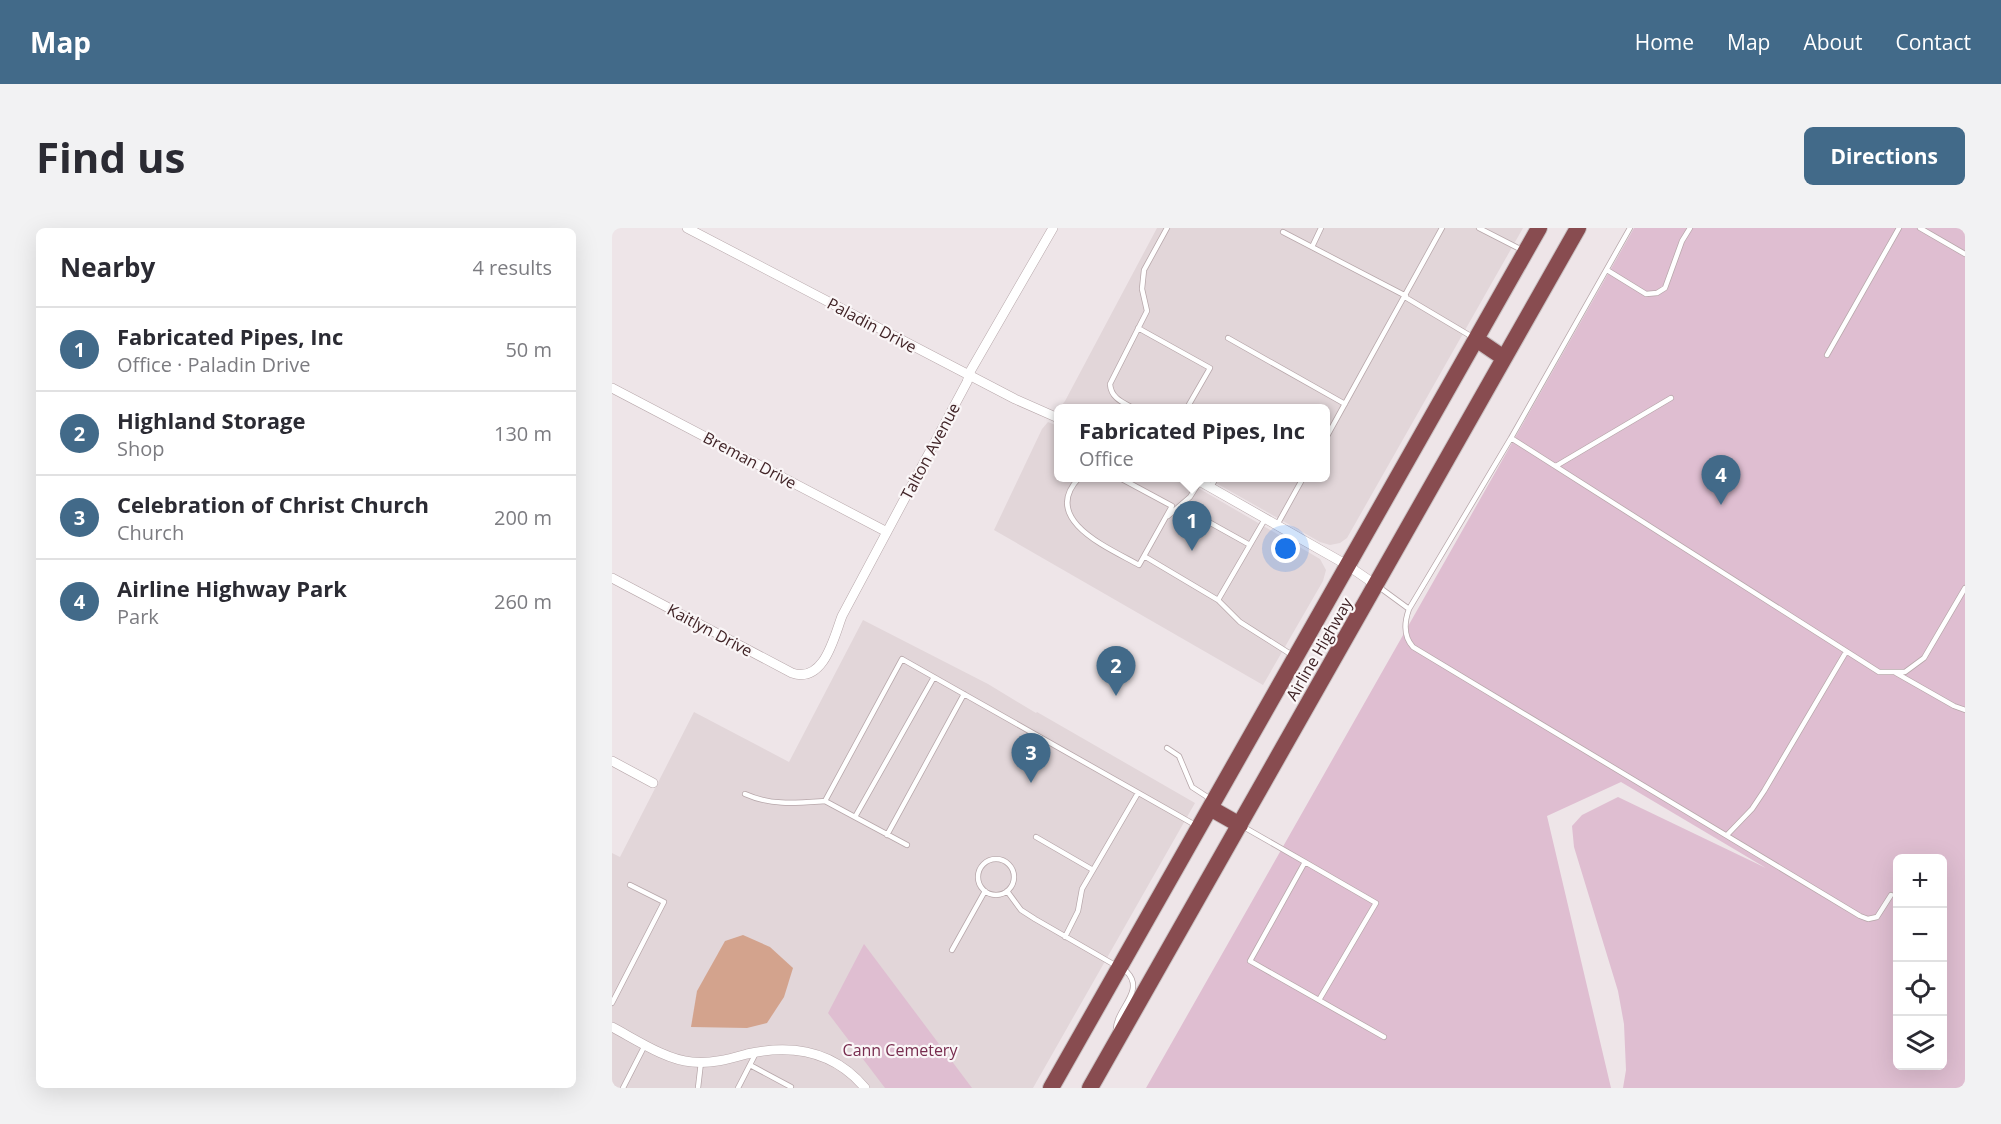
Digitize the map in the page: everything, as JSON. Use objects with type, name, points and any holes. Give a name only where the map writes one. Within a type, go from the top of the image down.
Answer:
[{"type":"highway","name":"Airline Highway","points":[[1051,1088],[1539,228]]},
{"type":"highway","name":"Airline Highway","points":[[1090,1088],[1578,228]]},
{"type":"highway","points":[[1476,339],[1504,358]]},
{"type":"highway","points":[[1212,804],[1240,825]]},
{"type":"street","name":"Paladin Drive","points":[[687,228],[969,376],[1030,407],[1054,416]]},
{"type":"street","name":"Talton Avenue","points":[[810,673],[821,665],[826,656],[842,615],[969,376],[1053,228]]},
{"type":"street","name":"Breman Drive","points":[[612,388],[887,532]]},
{"type":"street","points":[[1202,482],[1347,565],[1376,585]]},
{"type":"street","name":"Kaitlyn Drive","points":[[612,578],[792,673],[805,675],[810,673]]},
{"type":"street","points":[[612,761],[653,783]]},
{"type":"street","points":[[612,1027],[660,1052],[691,1062],[716,1062],[784,1049],[811,1052],[841,1065],[865,1088]]},
{"type":"lane","points":[[1126,404],[1113,394],[1110,384],[1147,311],[1142,289],[1144,270],[1167,228]]},
{"type":"lane","points":[[1312,247],[1321,228]]},
{"type":"lane","points":[[1330,431],[1442,228]]},
{"type":"lane","points":[[1479,228],[1525,252]]},
{"type":"lane","points":[[1630,228],[1409,609],[1406,617],[1406,632],[1413,647],[1868,919],[1880,915],[1891,895]]},
{"type":"lane","points":[[1607,270],[1646,294],[1657,293],[1665,288],[1682,241],[1690,228]]},
{"type":"lane","points":[[1827,354],[1899,228]]},
{"type":"lane","points":[[1920,228],[1965,254]]},
{"type":"lane","points":[[1283,232],[1405,297],[1476,339]]},
{"type":"lane","points":[[1138,328],[1210,368],[1189,404]]},
{"type":"lane","points":[[1228,338],[1345,404]]},
{"type":"lane","points":[[1556,466],[1671,398]]},
{"type":"lane","points":[[1510,438],[1879,672],[1905,672],[1924,658],[1965,588]]},
{"type":"lane","points":[[1075,482],[1068,503],[1068,511],[1079,529],[1140,565],[1172,506],[1129,482]]},
{"type":"lane","points":[[1164,519],[1190,497],[1196,482]]},
{"type":"lane","points":[[1211,487],[1214,482]]},
{"type":"lane","points":[[1277,525],[1300,482]]},
{"type":"lane","points":[[1180,506],[1250,545]]},
{"type":"lane","points":[[1218,600],[1265,518]]},
{"type":"lane","points":[[1144,556],[1218,600],[1240,622],[1294,657]]},
{"type":"lane","points":[[1376,585],[1409,609]]},
{"type":"lane","points":[[1727,835],[1752,809],[1764,791],[1846,652]]},
{"type":"lane","points":[[825,801],[903,659],[1199,827]]},
{"type":"lane","points":[[1894,672],[1965,710]]},
{"type":"lane","points":[[855,817],[934,677]]},
{"type":"lane","points":[[887,835],[964,694]]},
{"type":"lane","points":[[1167,748],[1179,756],[1192,786],[1212,804]]},
{"type":"lane","points":[[1065,937],[1078,911],[1083,889],[1138,793]]},
{"type":"lane","points":[[745,794],[760,800],[785,804],[825,801],[907,845]]},
{"type":"lane","points":[[1240,825],[1376,903],[1319,1000]]},
{"type":"lane","points":[[1036,837],[1093,870]]},
{"type":"lane","points":[[998,858],[1008,863],[1014,873],[1012,885],[1007,891],[993,895],[979,884],[978,872],[986,862],[998,858]]},
{"type":"lane","points":[[1305,862],[1250,961],[1384,1037]]},
{"type":"lane","points":[[612,1004],[664,902],[630,885]]},
{"type":"lane","points":[[952,951],[985,891]]},
{"type":"lane","points":[[1007,891],[1021,910],[1131,976],[1133,991],[1115,1024],[1117,1040]]},
{"type":"lane","points":[[623,1088],[645,1044]]},
{"type":"lane","points":[[738,1088],[756,1053]]},
{"type":"lane","points":[[698,1088],[701,1062]]},
{"type":"lane","points":[[750,1065],[791,1087]]},
{"type":"shaded area","points":[[1157,228],[1523,228],[1347,538],[1340,543],[1330,545],[1320,542],[1214,482],[1330,482],[1330,404],[1062,404]]},
{"type":"shaded area","points":[[1048,422],[1054,424],[1054,482],[1188,482],[1320,559],[1326,570],[1323,581],[1263,685],[994,530],[1042,429]]},
{"type":"shaded area","points":[[863,620],[988,684],[1195,803],[1033,1088],[612,1088],[612,853],[620,857],[694,712],[789,762]]},
{"type":"shaded area","points":[[743,935],[770,947],[793,968],[784,997],[767,1023],[747,1028],[691,1027],[697,991],[725,941]]},
{"type":"green space","points":[[1634,228],[1965,228],[1965,1088],[1623,1088],[1626,1070],[1624,1024],[1618,991],[1574,847],[1572,826],[1582,815],[1618,797],[1766,868],[1621,782],[1547,816],[1611,1088],[1146,1088]]},
{"type":"green space","name":"Cann Cemetery","points":[[864,944],[972,1088],[885,1088],[828,1013]]},
{"type":"place","name":"Airline Highway Park","points":[[1721,505]]},
{"type":"place","name":"Fabricated Pipes, Inc","points":[[1192,551]]},
{"type":"place","name":"Highland Storage","points":[[1116,696]]},
{"type":"place","name":"Celebration of Christ Church","points":[[1031,783]]}]
